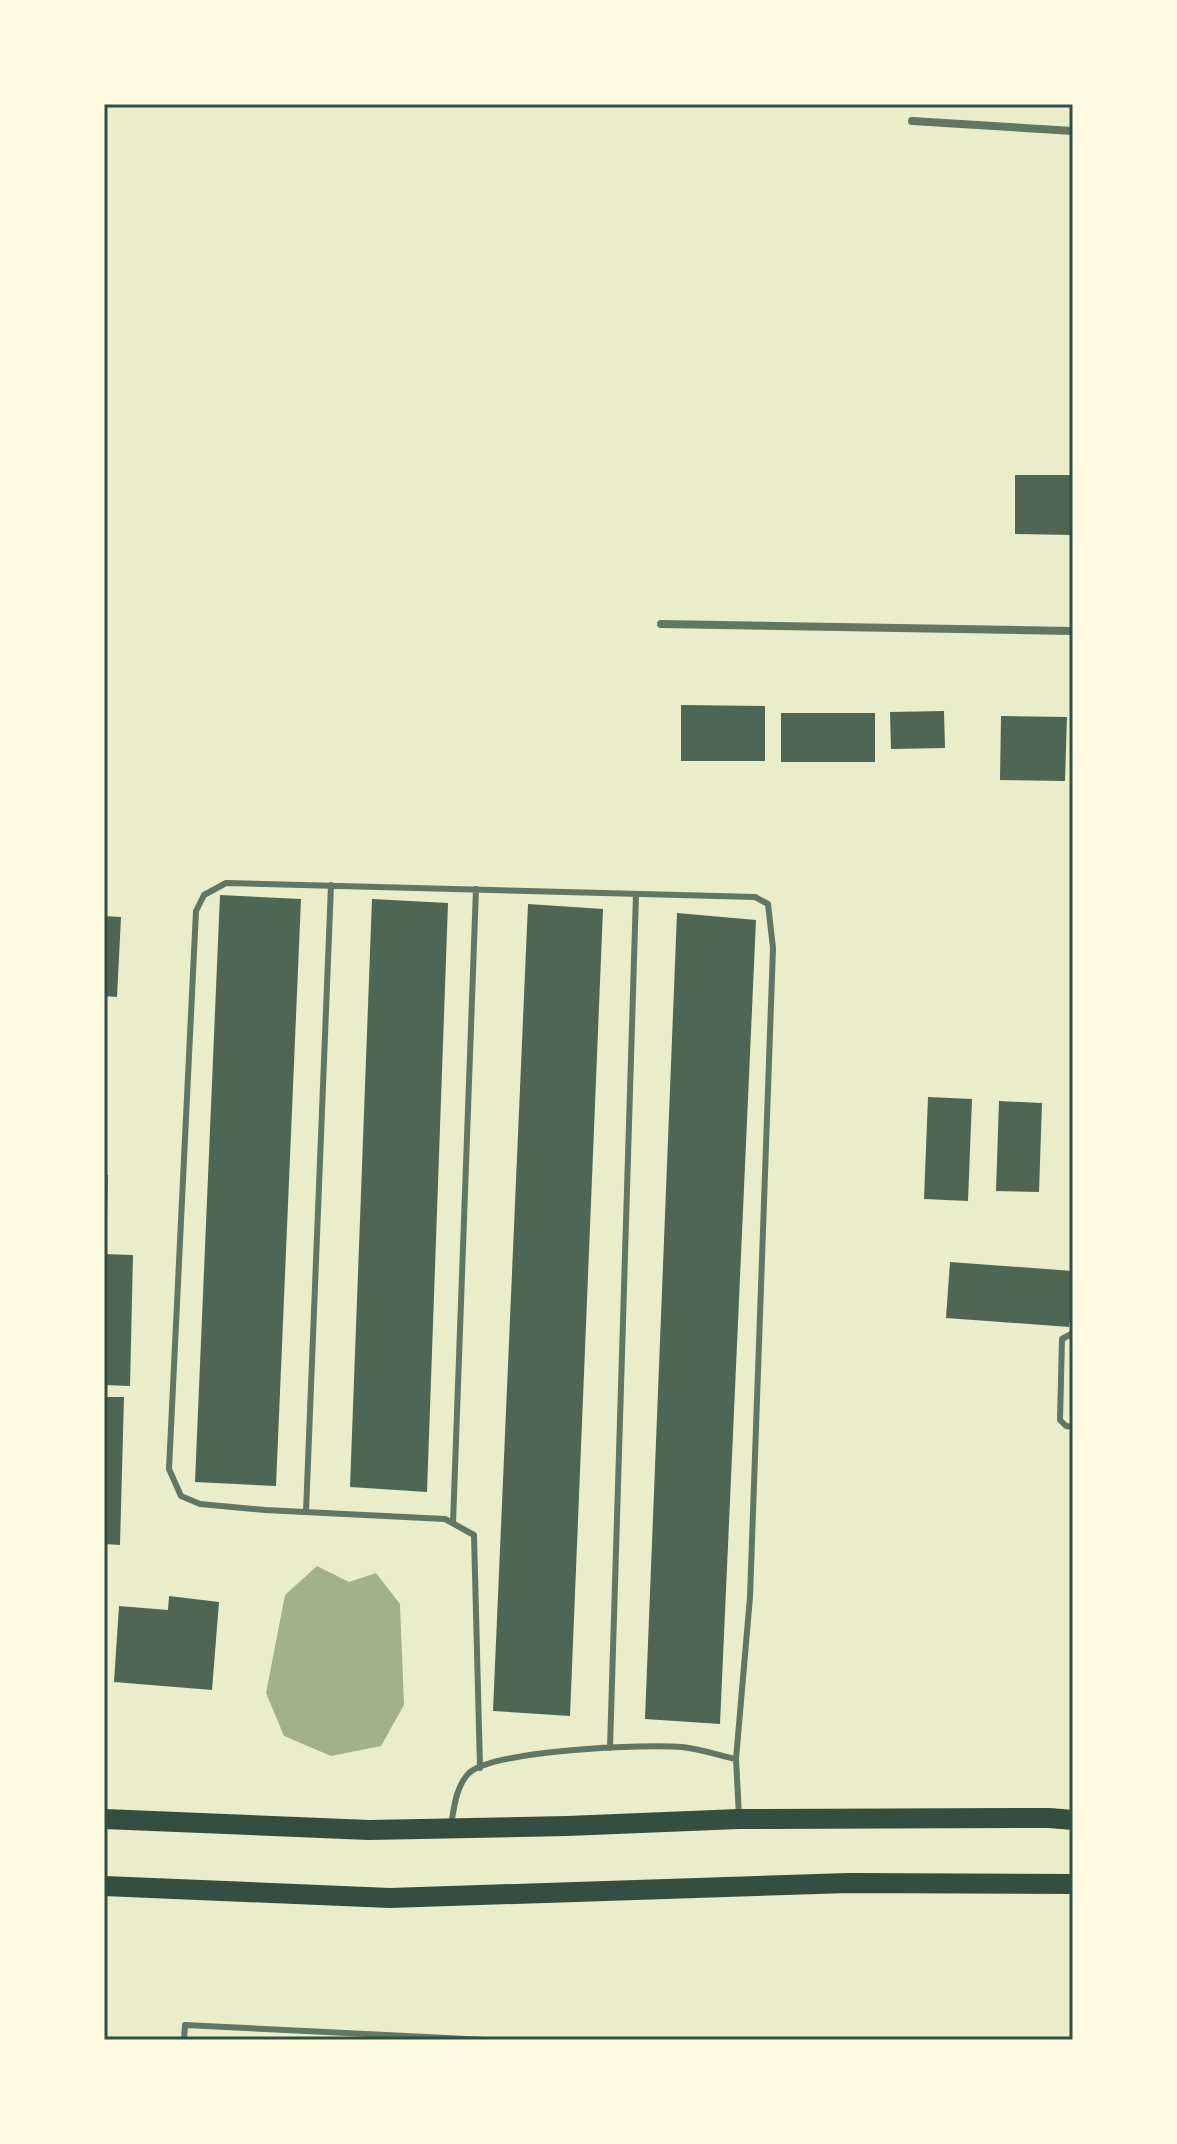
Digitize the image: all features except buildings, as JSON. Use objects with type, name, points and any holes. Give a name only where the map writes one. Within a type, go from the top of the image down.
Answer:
[{"type":"main road","points":[[104,1819],[369,1830],[739,1819],[1073,1820]]},
{"type":"main road","points":[[104,1886],[390,1898],[849,1883],[1073,1884]]},
{"type":"street","points":[[912,121],[1073,131]]},
{"type":"street","points":[[661,624],[1073,631]]},
{"type":"lane","points":[[480,1768],[474,1535],[445,1519],[200,1504],[181,1496],[169,1469],[196,911],[204,895],[226,883],[755,897],[768,904],[773,963],[750,1597],[736,1759],[739,1819]]},
{"type":"lane","points":[[306,1512],[331,885]]},
{"type":"lane","points":[[453,1523],[476,889]]},
{"type":"lane","points":[[610,1748],[636,894]]},
{"type":"lane","points":[[1073,1333],[1062,1339],[1060,1420],[1066,1426],[1073,1427]]},
{"type":"lane","points":[[450,1828],[457,1793],[470,1772],[501,1760],[580,1748],[683,1747],[736,1759]]},
{"type":"lane","points":[[184,2040],[185,2025],[487,2040]]},
{"type":"shaded area","points":[[317,1566],[349,1582],[376,1573],[400,1604],[404,1705],[381,1746],[331,1756],[284,1736],[266,1693],[285,1595]]}]
